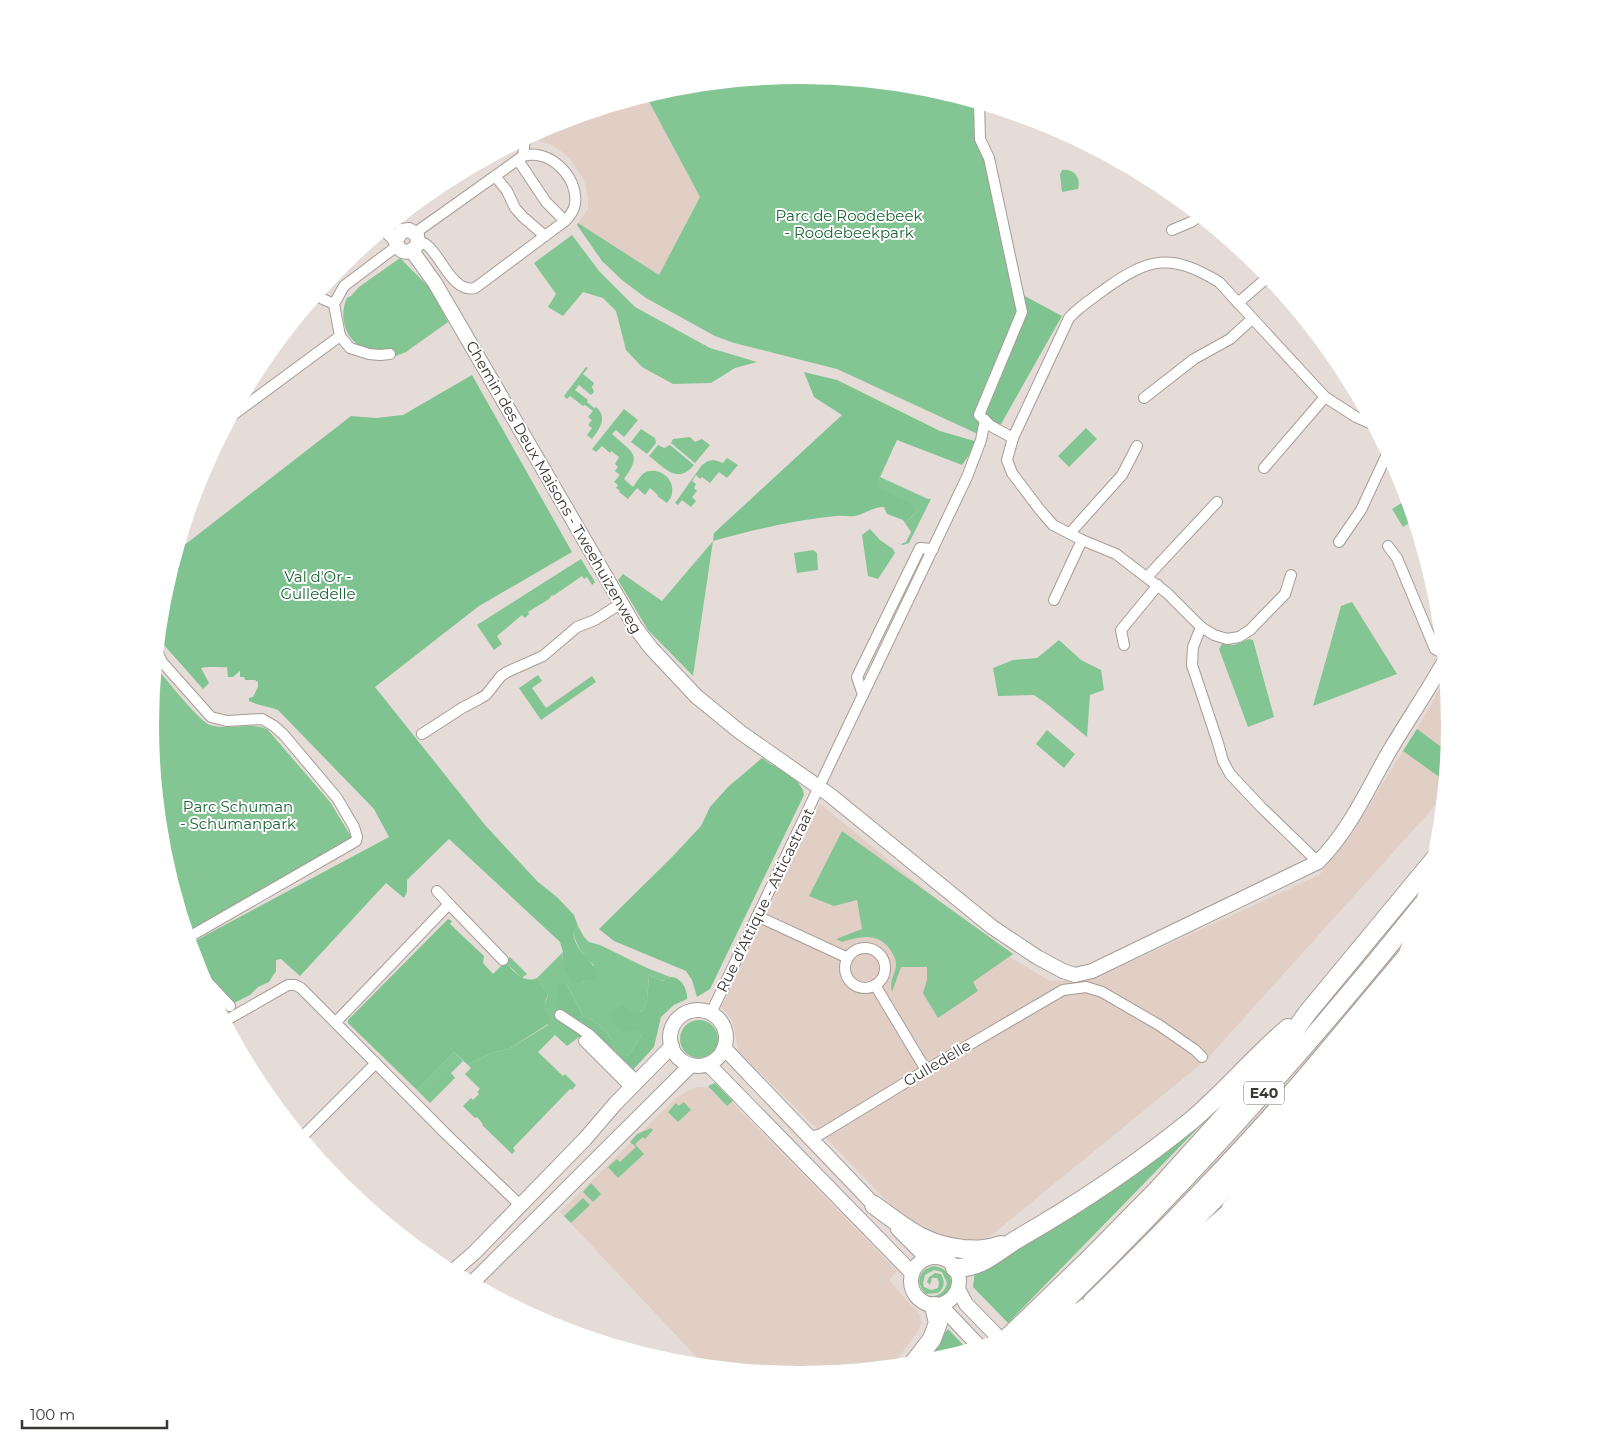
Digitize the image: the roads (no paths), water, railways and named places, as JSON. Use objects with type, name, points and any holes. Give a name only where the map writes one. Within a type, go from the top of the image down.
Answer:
[{"type":"highway","name":"E40","points":[[1017,1328],[1086,1262],[1170,1176],[1223,1117],[1280,1051],[1308,1012],[1424,871]]},
{"type":"highway","name":"E40","points":[[1051,1315],[1096,1271],[1234,1126],[1315,1036],[1412,918]]},
{"type":"highway","name":"E40","points":[[1107,1288],[1154,1242],[1230,1161],[1309,1073],[1391,974]]},
{"type":"highway","points":[[874,1205],[913,1234],[934,1244],[955,1248],[986,1250],[1013,1241],[1061,1214],[1114,1179],[1191,1120],[1227,1088],[1272,1042],[1308,1012]]},
{"type":"highway","name":"E40","points":[[1156,1259],[1212,1201],[1362,1034]]},
{"type":"highway","points":[[1267,1164],[1315,1107]]},
{"type":"highway","points":[[955,1268],[965,1268],[978,1264],[1002,1251],[1013,1241]]},
{"type":"highway","points":[[920,1355],[932,1339],[938,1323],[937,1306]]},
{"type":"main road","name":"Chemin des Deux Maisons - Tweehuizenweg","points":[[392,231],[406,237],[435,283],[620,604],[651,648],[696,696],[740,732],[830,795],[992,926],[1037,958],[1063,971],[1076,975],[1092,971],[1318,862]]},
{"type":"main road","points":[[1318,862],[1333,847],[1344,830],[1439,671]]},
{"type":"main road","points":[[695,1010],[711,1013],[723,1025],[726,1036],[724,1048],[719,1057],[708,1064],[692,1065],[679,1058],[672,1046],[672,1028],[679,1018],[689,1012],[695,1010]]},
{"type":"main road","points":[[458,1267],[585,1139],[633,1083],[672,1046]]},
{"type":"main road","points":[[724,1048],[927,1258]]},
{"type":"main road","points":[[708,1064],[912,1273]]},
{"type":"main road","points":[[477,1278],[692,1065]]},
{"type":"main road","points":[[975,1341],[937,1306],[921,1302],[915,1296],[910,1281],[912,1273],[918,1264],[927,1258],[943,1258],[955,1268],[958,1275],[958,1290],[966,1304],[996,1335]]},
{"type":"main road","points":[[937,1306],[951,1300],[958,1290]]},
{"type":"street","name":"Rue d'Attique - Atticastraat","points":[[711,1013],[967,477],[981,440],[985,420],[979,415],[1022,312],[989,158],[980,139],[979,110]]},
{"type":"street","points":[[523,147],[520,158],[546,202],[566,221]]},
{"type":"street","points":[[390,354],[380,355],[360,352],[350,348],[340,336],[334,304],[344,286],[406,237],[520,158],[532,153],[546,157],[559,165],[567,174],[576,193],[575,206],[566,221],[475,288],[463,287],[457,283],[430,247],[406,237]]},
{"type":"street","points":[[496,176],[507,191],[515,208],[546,236]]},
{"type":"street","points":[[1172,230],[1195,219]]},
{"type":"street","points":[[1290,575],[1285,594],[1250,630],[1239,638],[1227,639],[1201,628],[1148,576],[1116,554],[1082,540],[1053,524],[1012,473],[1007,460],[1013,438],[1069,318],[1077,309],[1130,272],[1145,265],[1173,262],[1197,269],[1219,282],[1325,396],[1366,422]]},
{"type":"street","points":[[1238,303],[1263,281]]},
{"type":"street","points":[[321,298],[334,304]]},
{"type":"street","points":[[1144,398],[1194,359],[1230,338],[1252,319]]},
{"type":"street","points":[[243,408],[340,336]]},
{"type":"street","points":[[1264,468],[1325,396]]},
{"type":"street","points":[[985,420],[991,426],[1013,438]]},
{"type":"street","points":[[1070,534],[1122,474],[1138,446]]},
{"type":"street","points":[[1339,542],[1361,510],[1384,460]]},
{"type":"street","points":[[1148,576],[1217,502]]},
{"type":"street","points":[[1054,600],[1082,540]]},
{"type":"street","points":[[1388,546],[1397,558],[1434,649],[1437,650]]},
{"type":"street","points":[[1124,645],[1121,630],[1158,586]]},
{"type":"street","points":[[422,734],[486,694],[501,676],[507,672],[543,656],[577,628],[595,620],[620,604]]},
{"type":"street","points":[[1201,628],[1193,647],[1192,665],[1223,761],[1230,774],[1261,807],[1318,862]]},
{"type":"street","points":[[163,663],[211,717],[227,721],[262,719],[274,726],[284,735],[337,798],[354,827],[357,837],[356,841],[351,844],[194,934]]},
{"type":"street","points":[[437,892],[503,960]]},
{"type":"street","points":[[336,1022],[449,904]]},
{"type":"street","points":[[757,916],[848,958]]},
{"type":"street","points":[[863,948],[872,949],[884,960],[885,972],[876,985],[864,988],[858,987],[850,981],[845,970],[848,958],[854,951],[863,948]]},
{"type":"street","points":[[230,1018],[288,985],[292,984],[302,988],[447,1135],[520,1205]]},
{"type":"street","points":[[876,985],[926,1070]]},
{"type":"street","name":"Gulledelle","points":[[810,1137],[821,1134],[1063,990],[1086,987],[1102,992],[1159,1025],[1202,1057]]},
{"type":"street","points":[[218,993],[230,1006]]},
{"type":"street","points":[[560,1015],[590,1035],[633,1083]]},
{"type":"street","points":[[584,1041],[633,1083]]},
{"type":"street","points":[[306,1133],[376,1063]]},
{"type":"park label","name":"Parc de Roodebeek - Roodebeekpark","points":[[849,224]]},
{"type":"park label","name":"Val d'Or - Gulledelle","points":[[318,584]]},
{"type":"park label","name":"Parc Schuman - Schumanpark","points":[[238,814]]}]
